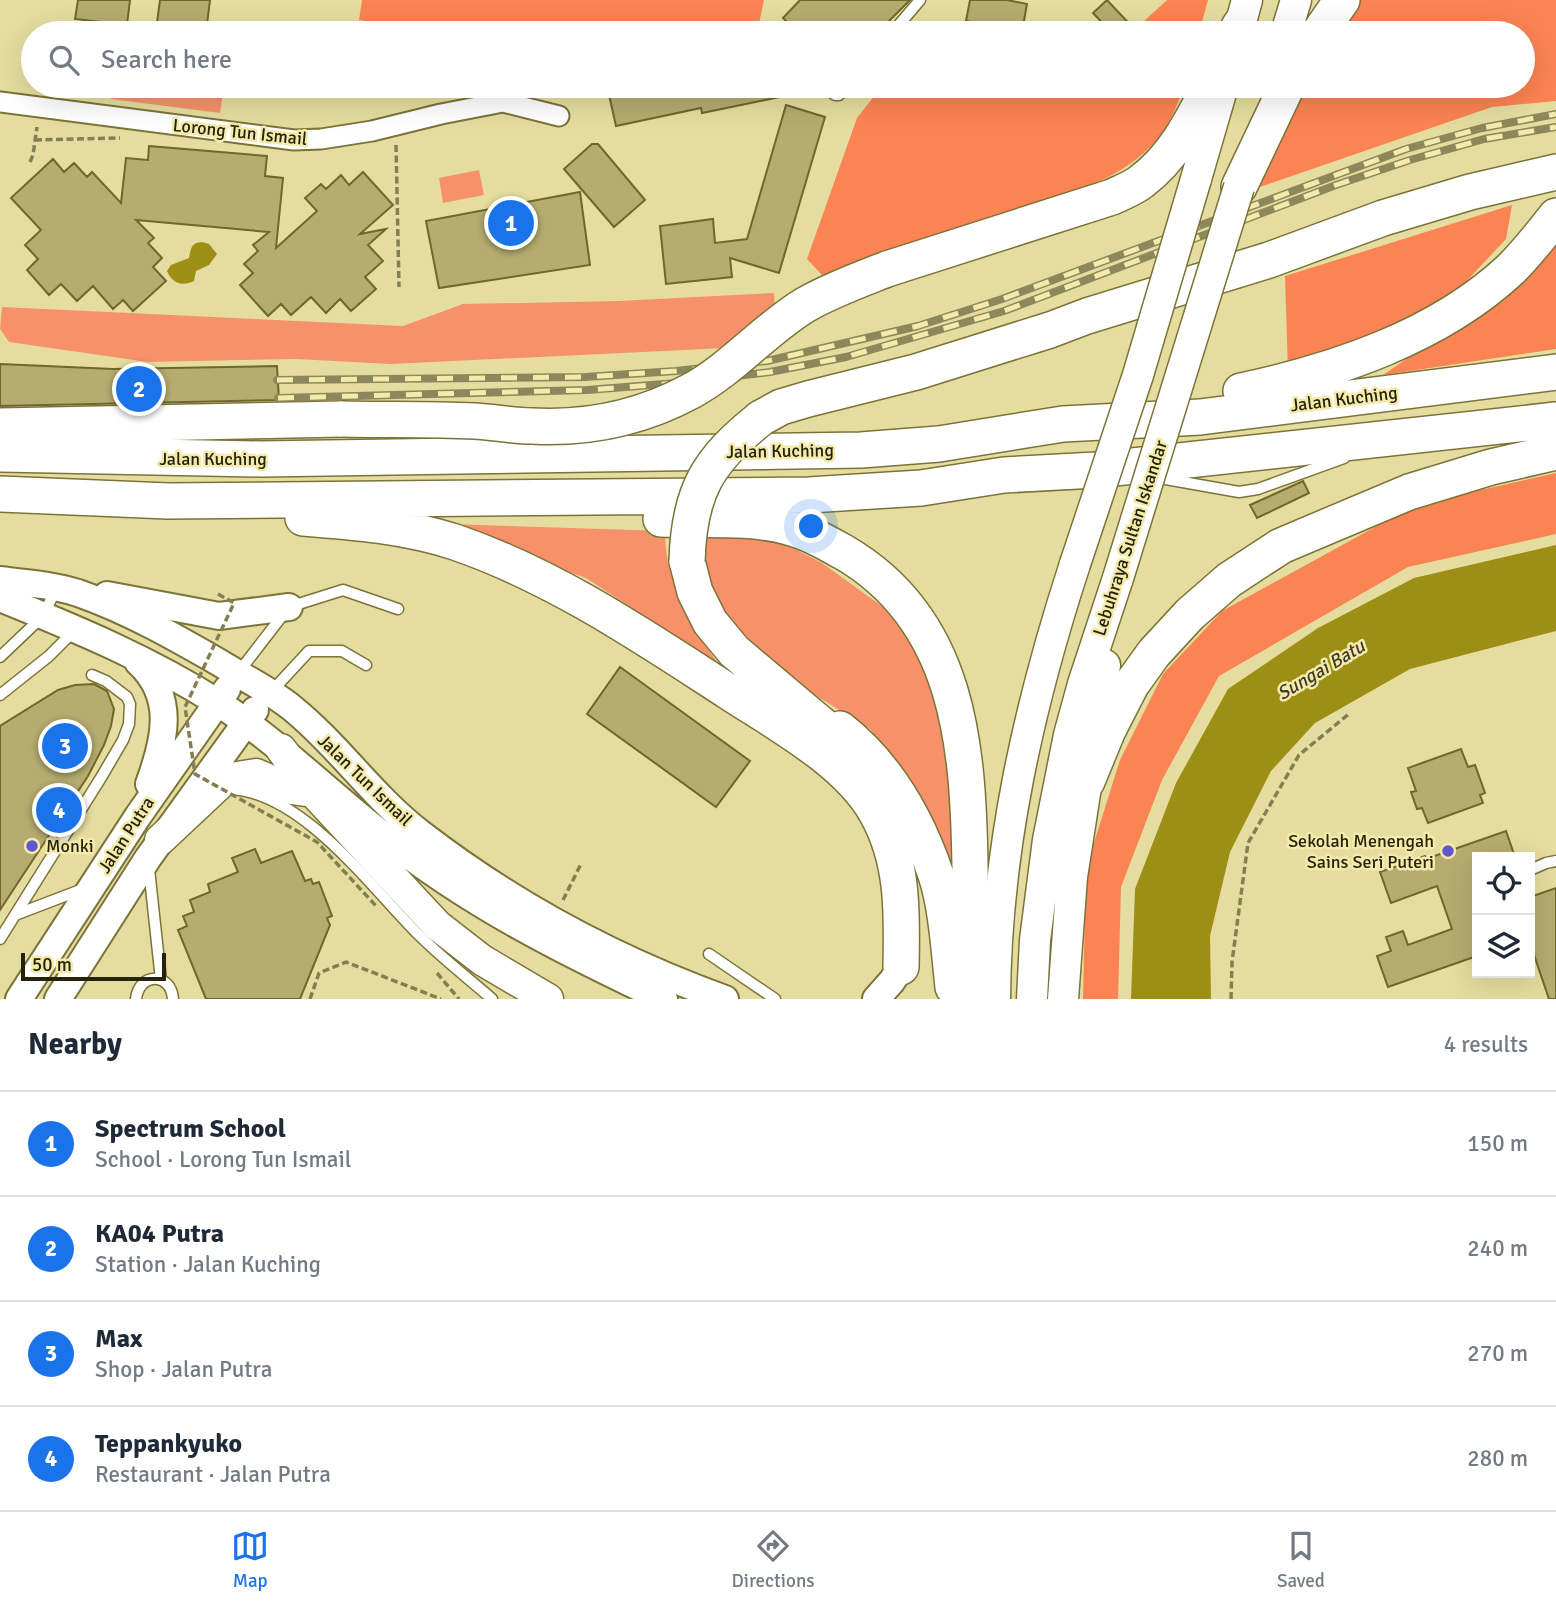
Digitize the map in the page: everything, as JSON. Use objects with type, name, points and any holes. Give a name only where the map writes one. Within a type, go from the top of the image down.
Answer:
[{"type":"highway","points":[[1327,21],[1342,0]]},
{"type":"highway","points":[[0,426],[342,419],[474,421],[533,426],[583,425],[613,421],[642,413],[689,392],[714,377],[803,306],[835,289],[887,269],[1112,197],[1141,183],[1167,158],[1186,133],[1204,98]]},
{"type":"highway","points":[[1240,187],[1281,98]]},
{"type":"highway","points":[[901,967],[910,949],[918,895],[905,838],[887,803],[836,737],[734,652],[710,622],[695,592],[687,561],[688,536],[696,498],[707,473],[725,449],[761,418],[799,401],[916,372],[1269,260],[1383,218],[1470,192],[1556,172]]},
{"type":"highway","points":[[1097,421],[1287,381],[1348,362],[1443,319],[1511,269],[1547,228]]},
{"type":"highway","name":"Jalan Kuching","points":[[0,454],[261,459],[861,450],[939,444],[1063,424],[1200,417],[1556,372]]},
{"type":"highway","points":[[0,494],[168,501],[809,495],[921,488],[1004,475],[1096,470],[1556,420]]},
{"type":"highway","points":[[1087,781],[1130,685],[1154,653],[1191,614],[1229,580],[1281,546],[1409,492],[1491,467],[1556,452]]},
{"type":"highway","points":[[394,497],[415,506],[787,526],[820,539],[869,568],[902,599],[934,647],[948,679],[957,712],[969,794],[974,999]]},
{"type":"highway","points":[[168,501],[250,516],[395,526],[452,541],[527,570],[640,634],[786,729],[833,763],[875,810],[891,841],[899,879],[902,910],[901,967]]},
{"type":"highway","points":[[776,687],[823,716],[849,736],[890,779],[936,877],[947,936],[954,999]]},
{"type":"main road","points":[[1290,21],[1296,0]]},
{"type":"main road","points":[[995,999],[997,918],[1027,732],[1048,646],[1134,387],[1220,98]]},
{"type":"main road","name":"Lebuhraya Sultan Iskandar","points":[[1032,999],[1035,940],[1048,840],[1069,735],[1266,98]]},
{"type":"main road","points":[[1063,999],[1072,877],[1118,578]]},
{"type":"main road","points":[[281,749],[313,792],[437,925],[512,980],[548,999]]},
{"type":"main road","points":[[154,849],[211,789],[225,779],[256,774],[291,789],[313,792]]},
{"type":"street","name":"Lorong Tun Ismail","points":[[0,102],[294,140],[321,139],[503,102],[559,116]]},
{"type":"street","name":"Jalan Tun Ismail","points":[[0,580],[67,591],[152,627],[238,674],[293,708],[418,831],[475,873],[599,946],[672,980],[725,999]]},
{"type":"street","points":[[67,591],[114,596],[219,616],[289,607]]},
{"type":"street","name":"Jalan Tun Ismail","points":[[0,598],[77,628],[126,651],[217,702],[281,749],[385,837],[447,883],[559,949],[658,998]]},
{"type":"street","points":[[126,651],[149,672],[163,701],[164,714],[160,756],[138,816]]},
{"type":"street","name":"Jalan Putra","points":[[19,999],[138,816],[238,674]]},
{"type":"street","name":"Jalan Putra","points":[[58,999],[154,849],[245,721],[270,693]]},
{"type":"street","points":[[876,999],[901,967]]},
{"type":"lane","points":[[902,21],[920,0]]},
{"type":"lane","points":[[238,674],[289,607],[343,590],[398,608]]},
{"type":"lane","points":[[0,657],[67,591]]},
{"type":"lane","points":[[0,695],[50,656],[77,628]]},
{"type":"lane","points":[[270,693],[309,651],[342,651],[366,665]]},
{"type":"lane","points":[[0,939],[102,776],[129,724],[130,704],[127,697],[106,681],[92,675]]},
{"type":"lane","points":[[211,789],[236,789],[261,794],[306,822],[349,859],[420,936],[492,999]]},
{"type":"lane","points":[[154,849],[161,980]]},
{"type":"lane","points":[[1535,868],[1556,862]]},
{"type":"lane","points":[[15,915],[93,886]]},
{"type":"lane","points":[[709,954],[775,999]]},
{"type":"lane","points":[[136,999],[139,988],[148,980],[161,980],[170,987],[173,999]]},
{"type":"path","points":[[30,162],[39,108]]},
{"type":"path","points":[[392,126],[398,178],[399,287]]},
{"type":"path","points":[[218,594],[234,603],[185,707],[195,774],[317,842],[377,907]]},
{"type":"path","points":[[1231,999],[1232,962],[1248,843],[1299,755],[1350,713]]},
{"type":"path","points":[[558,909],[581,864]]},
{"type":"path","points":[[310,999],[319,973],[346,962],[441,999]]},
{"type":"shaded area","points":[[362,0],[764,0],[760,21],[359,20]]},
{"type":"shaded area","points":[[1167,0],[1208,0],[1202,21],[1144,21]]},
{"type":"shaded area","points":[[1355,0],[1556,0],[1556,101],[1492,107],[1260,187],[1296,98],[1535,98],[1535,21],[1342,21]]},
{"type":"shaded area","points":[[111,98],[222,98],[220,113]]},
{"type":"shaded area","points":[[873,98],[1180,98],[1171,118],[1151,146],[1106,178],[1072,193],[822,275],[807,259],[857,118]]},
{"type":"shaded area","points":[[479,170],[484,195],[443,203],[439,178]]},
{"type":"shaded area","points":[[1512,205],[1506,239],[1448,301],[1288,372],[1285,276]]},
{"type":"shaded area","points":[[1556,239],[1556,349],[1383,375],[1437,338]]},
{"type":"shaded area","points":[[774,293],[775,309],[726,348],[391,364],[296,359],[148,362],[9,342],[0,329],[2,307],[403,326],[463,304],[619,301]]},
{"type":"shaded area","points":[[1556,473],[1556,534],[1408,567],[1219,676],[1162,780],[1121,887],[1118,999],[1083,999],[1086,868],[1120,760],[1163,674],[1222,611],[1415,505]]},
{"type":"shaded area","points":[[418,523],[665,531],[666,552],[678,593],[697,632],[733,685],[629,606],[586,578],[500,547]]},
{"type":"shaded area","points":[[695,532],[771,537],[822,563],[883,607],[912,641],[937,703],[952,757],[962,924],[927,814],[910,779],[870,729],[760,661],[727,620],[703,572]]},
{"type":"water","points":[[202,242],[209,244],[217,254],[209,265],[196,271],[194,281],[182,284],[175,281],[167,271],[171,265],[189,258],[192,247]]},
{"type":"water","name":"Sungai Batu","points":[[1556,545],[1556,631],[1410,669],[1315,723],[1271,771],[1230,852],[1210,936],[1211,999],[1131,999],[1135,889],[1176,783],[1228,689],[1318,628],[1414,578]]},
{"type":"building","points":[[78,0],[130,0],[127,21],[75,19]]},
{"type":"building","points":[[160,0],[210,0],[207,21],[157,21]]},
{"type":"building","points":[[800,0],[910,0],[889,21],[786,21],[783,18]]},
{"type":"building","points":[[970,0],[1007,0],[1027,4],[1024,21],[966,21]]},
{"type":"building","points":[[1107,0],[1127,21],[1101,21],[1093,13]]},
{"type":"building","points":[[610,98],[775,98],[702,113],[701,108],[616,126]]},
{"type":"building","points":[[786,105],[825,117],[779,273],[730,258],[732,277],[666,284],[660,226],[713,219],[715,243],[747,239]]},
{"type":"building","points":[[592,144],[598,144],[645,200],[614,227],[564,169]]},
{"type":"building","points":[[149,146],[267,156],[265,176],[283,178],[276,248],[317,211],[305,198],[321,184],[326,189],[341,175],[349,185],[363,172],[393,205],[360,234],[386,229],[368,245],[383,261],[365,277],[376,289],[351,311],[340,299],[326,313],[311,297],[291,315],[281,304],[268,316],[240,285],[253,273],[244,264],[258,251],[253,245],[269,232],[136,220],[154,238],[148,243],[162,258],[153,267],[166,281],[133,311],[123,300],[113,309],[93,286],[77,301],[61,284],[49,295],[27,270],[38,259],[25,245],[41,230],[11,198],[53,159],[64,172],[74,163],[87,177],[92,172],[121,203],[126,158],[148,160]]},
{"type":"building","points":[[580,192],[590,265],[439,288],[426,221]]},
{"type":"building","points":[[0,364],[113,369],[277,366],[279,400],[0,406]]},
{"type":"building","points":[[1303,481],[1309,493],[1257,518],[1250,505]]},
{"type":"building","points":[[620,667],[750,761],[716,807],[587,714]]},
{"type":"building","points":[[94,684],[107,691],[114,709],[104,745],[88,776],[0,910],[0,726],[58,690],[75,685]]},
{"type":"building","points":[[1461,749],[1468,767],[1475,765],[1485,793],[1480,795],[1483,803],[1428,823],[1422,808],[1417,809],[1411,792],[1416,791],[1408,768]]},
{"type":"building","points":[[1506,831],[1513,852],[1472,852],[1472,958],[1388,987],[1377,956],[1391,951],[1386,937],[1403,931],[1408,945],[1452,929],[1437,886],[1391,903],[1380,872],[1425,856],[1426,859]]},
{"type":"building","points":[[255,849],[261,863],[292,851],[305,881],[311,879],[313,884],[319,882],[332,916],[327,918],[330,925],[300,999],[206,999],[178,930],[187,926],[183,916],[194,912],[190,900],[210,892],[208,884],[238,872],[232,858]]},
{"type":"building","points":[[1556,888],[1556,999],[1549,999],[1535,958],[1535,895]]},
{"type":"railway","points":[[277,380],[585,377],[767,361],[918,326],[1002,299],[1406,149],[1482,128],[1556,114]]},
{"type":"railway","points":[[278,398],[587,390],[770,372],[846,357],[1004,311],[1336,185],[1410,160],[1484,139],[1556,127]]},
{"type":"place","name":"Spectrum School","points":[[511,223]]},
{"type":"place","name":"KA04 Putra","points":[[139,389]]},
{"type":"place","name":"Max","points":[[65,746]]},
{"type":"place","name":"Teppankyuko","points":[[59,810]]},
{"type":"place","name":"Monki","points":[[32,846]]},
{"type":"place","name":"Sekolah Menengah Sains Seri Puteri","points":[[1448,851]]}]
